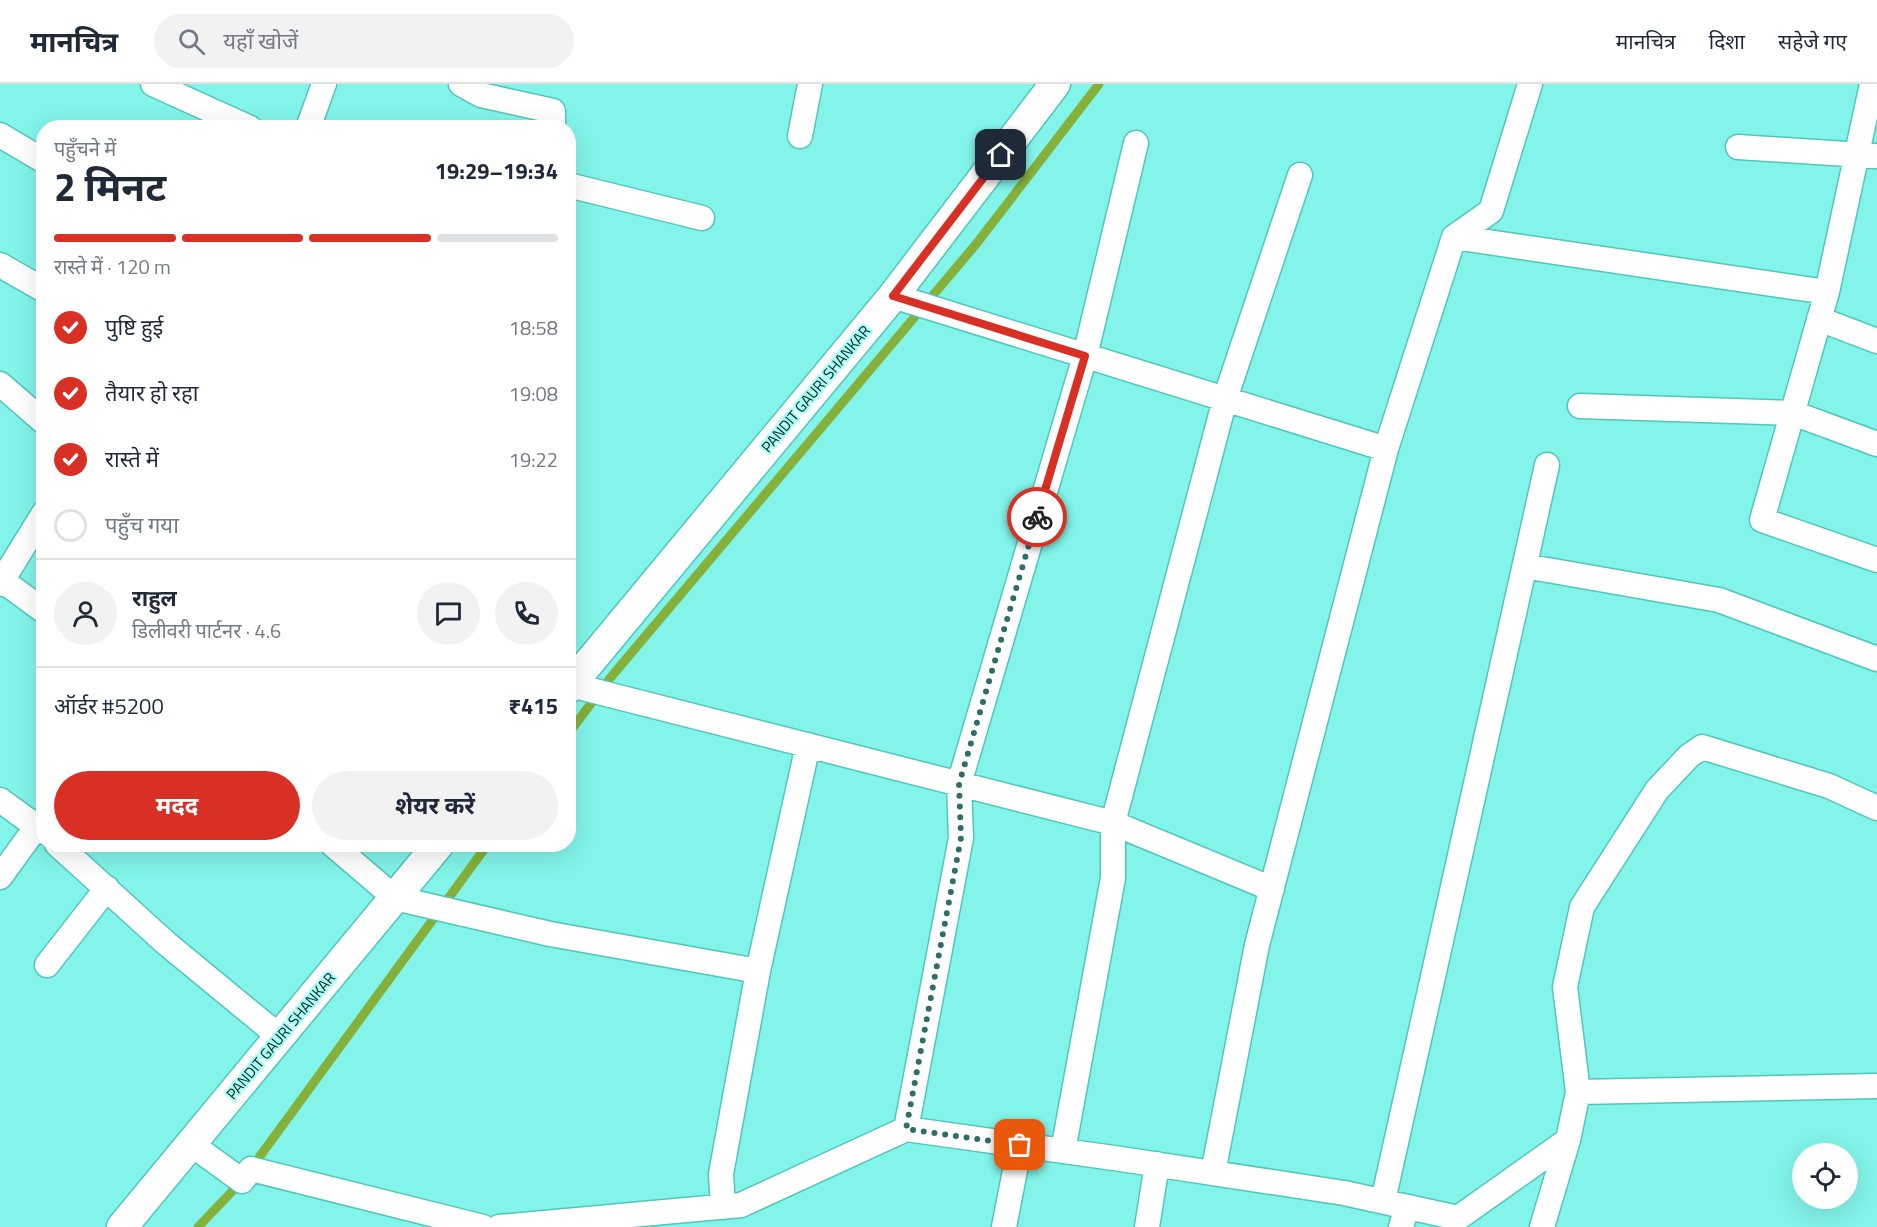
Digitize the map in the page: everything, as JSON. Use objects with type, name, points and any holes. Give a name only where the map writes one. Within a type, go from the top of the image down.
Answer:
[{"type":"street","points":[[153,84],[183,90],[236,120]]},
{"type":"street","points":[[311,120],[324,84]]},
{"type":"street","points":[[461,84],[481,95],[553,111],[553,120]]},
{"type":"street","points":[[800,136],[810,84]]},
{"type":"street","name":"PANDIT GAURI SHANKAR","points":[[576,680],[893,296],[1055,84]]},
{"type":"street","points":[[1213,1173],[1257,945],[1386,449],[1454,237],[1491,211],[1530,84]]},
{"type":"street","points":[[1872,84],[1867,155],[1762,520],[1877,560]]},
{"type":"street","points":[[0,135],[36,156]]},
{"type":"street","points":[[906,1129],[961,838],[959,784],[1085,356],[1136,143]]},
{"type":"street","points":[[1738,147],[1867,155]]},
{"type":"street","points":[[1063,1151],[1113,878],[1113,823],[1225,399],[1300,175]]},
{"type":"street","points":[[576,187],[702,218]]},
{"type":"street","points":[[1454,237],[1827,292]]},
{"type":"street","points":[[0,265],[36,285]]},
{"type":"street","points":[[893,296],[1386,449]]},
{"type":"street","points":[[1819,319],[1877,341]]},
{"type":"street","points":[[0,384],[36,415]]},
{"type":"street","points":[[1580,406],[1793,413],[1877,444]]},
{"type":"street","points":[[1383,1201],[1547,465]]},
{"type":"street","points":[[36,526],[1,581],[36,605]]},
{"type":"street","points":[[1525,566],[1719,600],[1877,659]]},
{"type":"street","points":[[576,688],[1113,823],[1272,889]]},
{"type":"street","points":[[723,1207],[721,1174],[758,971],[808,745]]},
{"type":"street","points":[[1542,1227],[1568,1140],[1578,1092],[1565,987],[1582,907],[1657,790],[1689,756],[1702,747],[1829,786],[1877,808]]},
{"type":"street","points":[[0,800],[36,826]]},
{"type":"street","points":[[0,876],[36,834]]},
{"type":"street","points":[[66,852],[167,944],[280,1037]]},
{"type":"street","points":[[341,852],[395,898],[550,934],[758,971]]},
{"type":"street","name":"PANDIT GAURI SHANKAR","points":[[122,1227],[432,852]]},
{"type":"street","points":[[47,965],[107,888]]},
{"type":"street","points":[[1578,1092],[1877,1086]]},
{"type":"street","points":[[499,1227],[552,1225],[741,1205],[906,1129],[1344,1192],[1383,1201],[1404,1217],[1458,1218],[1568,1140]]},
{"type":"street","points":[[191,1144],[242,1180],[251,1169],[483,1227]]},
{"type":"street","points":[[1004,1227],[1020,1145]]},
{"type":"street","points":[[1147,1227],[1157,1164]]},
{"type":"waterway","points":[[576,723],[611,677],[977,243],[1099,84]]},
{"type":"waterway","points":[[252,1167],[482,852]]},
{"type":"waterway","points":[[198,1227],[242,1181]]},
{"type":"way so far","points":[[1020,1145],[906,1129],[961,838],[959,784],[1037,517]]},
{"type":"route","points":[[1001,155],[893,296],[1085,356],[1037,517]]}]
